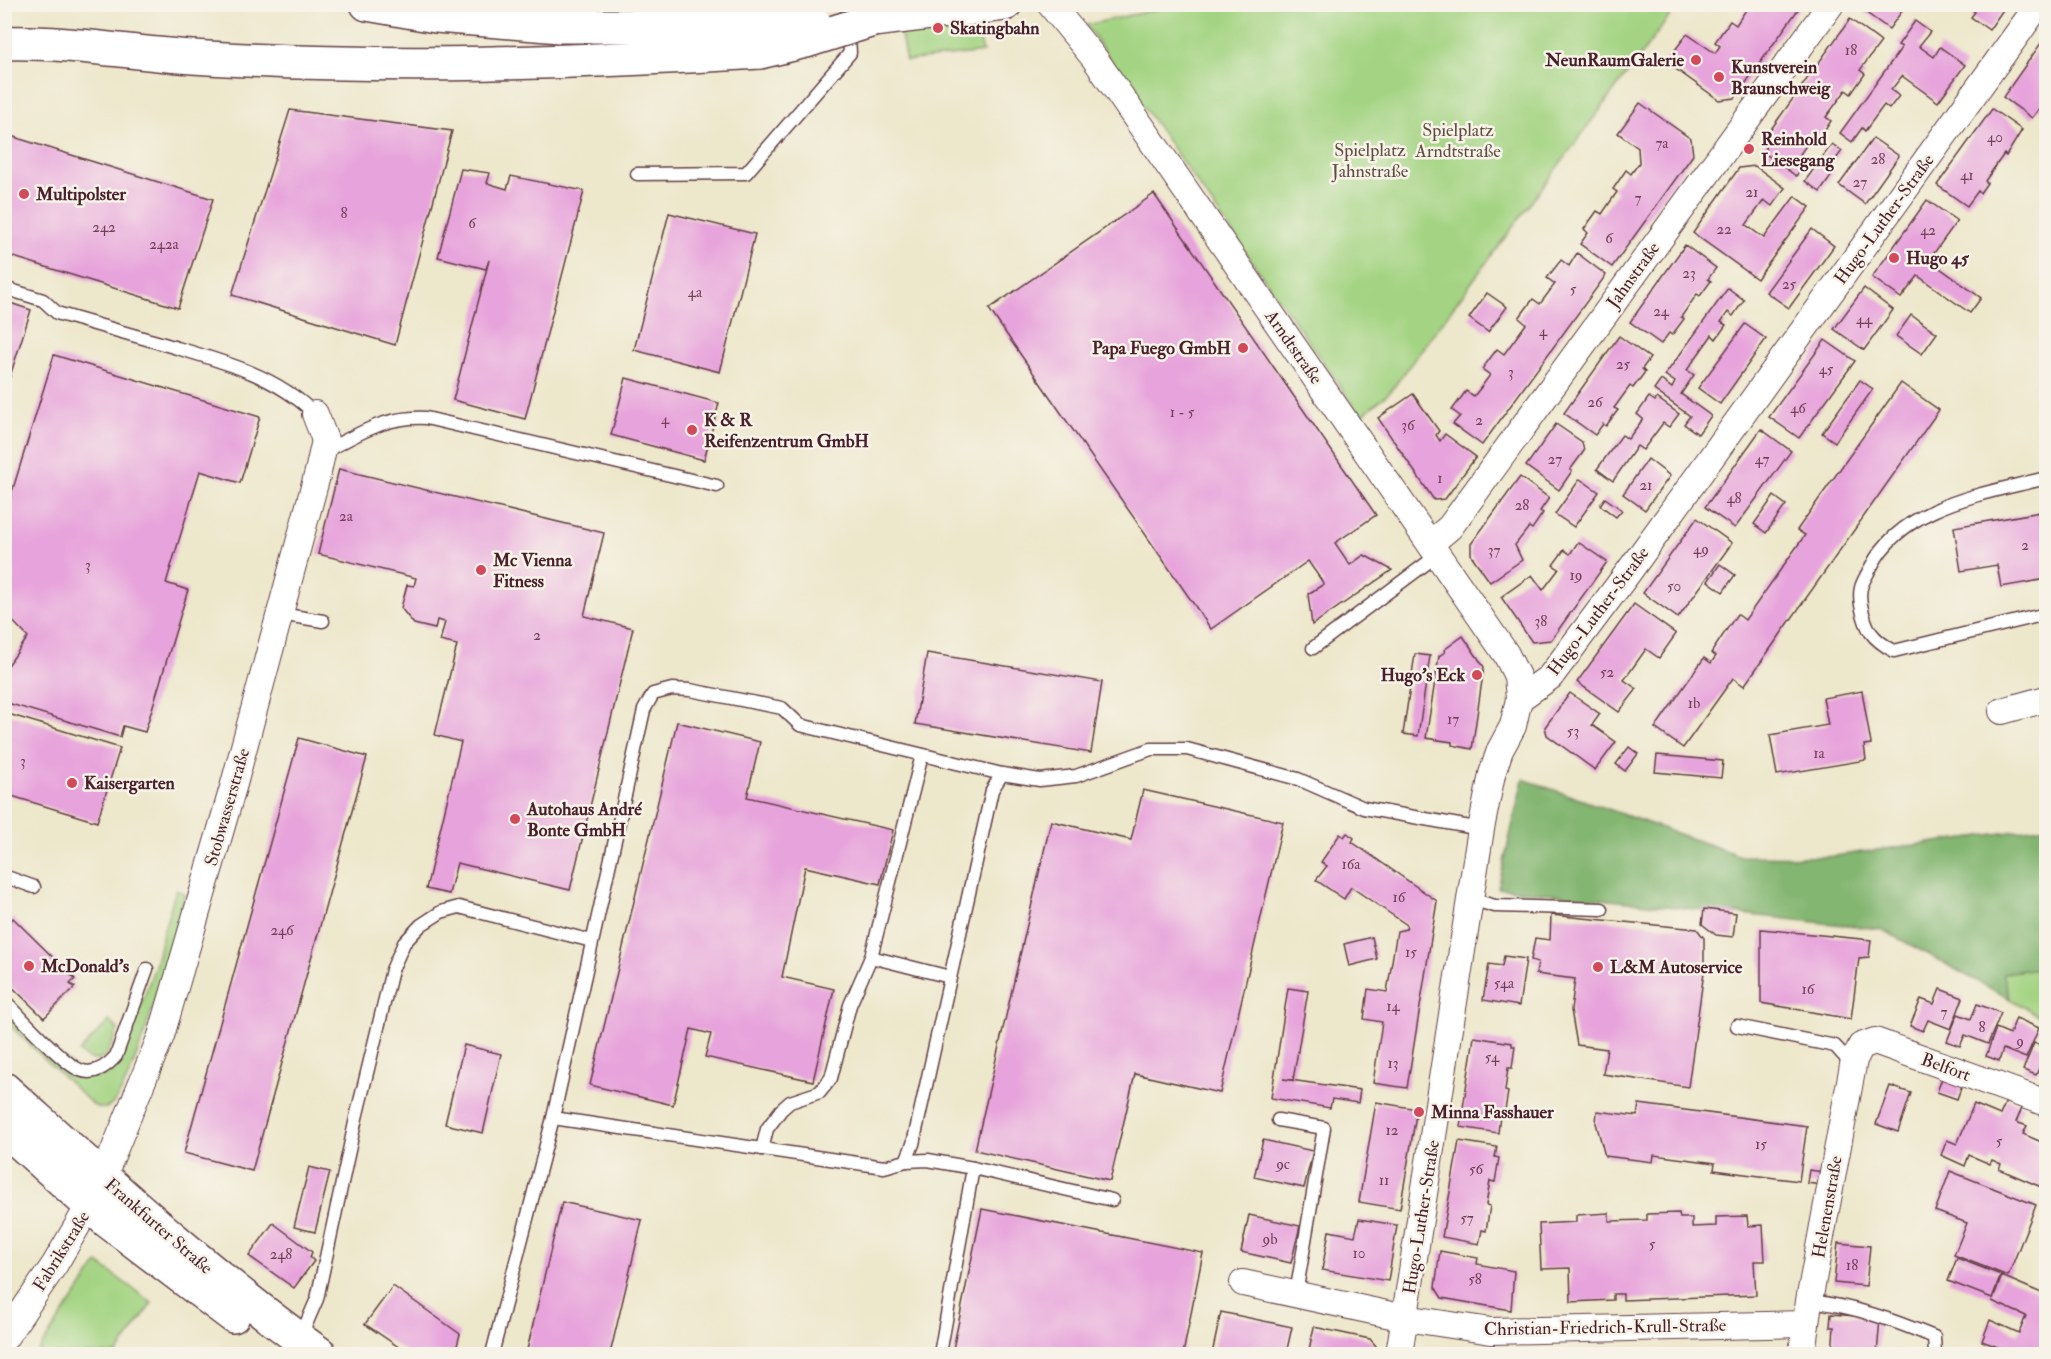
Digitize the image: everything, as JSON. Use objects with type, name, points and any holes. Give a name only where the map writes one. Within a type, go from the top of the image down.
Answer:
[{"type":"main road","points":[[367,4],[436,15],[561,26],[806,41],[860,12],[1005,4]]},
{"type":"main road","points":[[4,31],[38,42]]},
{"type":"main road","points":[[4,43],[38,42],[207,58],[425,65],[577,62],[762,39]]},
{"type":"main road","name":"Frankfurter Straße","points":[[4,1089],[151,1256],[301,1349]]},
{"type":"main road","name":"Frankfurter Straße","points":[[4,1128],[97,1192]]},
{"type":"street","name":"Arndtstraße","points":[[1050,4],[1095,59],[1435,548],[1506,654],[1517,676],[1519,699]]},
{"type":"street","name":"Jahnstraße","points":[[1435,548],[1831,4]]},
{"type":"street","name":"Hugo-Luther-Straße","points":[[1399,1354],[1481,829],[1492,774],[1500,750],[1513,726],[1519,699],[1550,677],[2039,4]]},
{"type":"street","name":"Stobwasserstraße","points":[[97,1192],[161,1036],[234,784],[325,441],[315,414]]},
{"type":"street","points":[[2002,711],[2046,699]]},
{"type":"street","name":"Belfort","points":[[1854,1060],[1861,1046],[1875,1041],[2046,1102]]},
{"type":"street","name":"Helenenstraße","points":[[1802,1354],[1854,1060]]},
{"type":"street","name":"Fabrikstraße","points":[[4,1339],[55,1264],[97,1192]]},
{"type":"street","name":"Hugo-Luther-Straße","points":[[1243,1282],[1405,1318]]},
{"type":"street","name":"Christian-Friedrich-Krull-Straße","points":[[1405,1318],[1491,1331],[1513,1332],[1808,1312]]},
{"type":"lane","points":[[637,174],[746,173],[850,53],[860,12]]},
{"type":"lane","points":[[4,288],[43,300],[57,313],[245,369],[276,384],[315,414]]},
{"type":"lane","points":[[322,453],[383,422],[405,417],[426,418],[717,486]]},
{"type":"lane","points":[[2046,478],[1946,504],[1905,525],[1875,559],[1859,590],[1864,618],[1875,641],[1894,651],[2046,614]]},
{"type":"lane","points":[[1313,648],[1435,548]]},
{"type":"lane","points":[[280,614],[323,621]]},
{"type":"lane","points":[[492,1354],[553,1118],[644,710],[653,694],[672,689],[690,690],[782,708],[800,725],[1002,774],[1040,780],[1076,776],[1151,749],[1187,749],[1298,779],[1364,808],[1481,829]]},
{"type":"lane","points":[[762,1149],[767,1129],[781,1110],[790,1101],[820,1092],[831,1078],[850,1005],[871,957],[922,755]]},
{"type":"lane","points":[[906,1161],[913,1144],[992,790],[1002,774]]},
{"type":"lane","points":[[4,876],[34,886]]},
{"type":"lane","points":[[1470,900],[1495,906],[1602,909]]},
{"type":"lane","points":[[301,1349],[317,1299],[356,1118],[392,970],[404,943],[421,925],[441,912],[459,907],[592,941]]},
{"type":"lane","points":[[871,957],[950,977]]},
{"type":"lane","points":[[4,1000],[67,1062],[80,1071],[96,1071],[116,1056],[147,969]]},
{"type":"lane","points":[[1737,1026],[1834,1046],[1845,1057],[1854,1060]]},
{"type":"lane","points":[[553,1118],[884,1167],[906,1161],[928,1160],[1112,1200]]},
{"type":"lane","points":[[1278,1120],[1324,1128],[1296,1294]]},
{"type":"lane","points":[[940,1354],[973,1168]]},
{"type":"lane","points":[[1808,1312],[1839,1305],[1885,1317],[1934,1337],[1935,1354]]},
{"type":"green space","name":"Spielplatz Jahnstraße","points":[[1181,4],[1678,5],[1390,392],[1361,416],[1086,25]]},
{"type":"green space","name":"Skatingbahn","points":[[895,5],[971,5],[983,52],[906,61]]},
{"type":"green space","points":[[1523,779],[1741,856],[1826,857],[2046,827],[2046,967],[2003,973],[2010,999],[1881,929],[1498,888]]},
{"type":"green space","points":[[176,890],[185,894],[141,1041],[119,1094],[110,1106],[97,1107],[5,1021],[4,1006],[84,1076],[98,1077],[111,1072],[122,1058],[156,963]]},
{"type":"green space","points":[[2046,967],[2046,1020],[2010,999],[2003,973]]},
{"type":"green space","points":[[109,1021],[118,1029],[105,1056],[94,1060],[79,1052]]},
{"type":"green space","points":[[98,1263],[152,1303],[117,1354],[36,1354]]},
{"type":"building","points":[[1742,4],[1802,4],[1735,98],[1719,100],[1666,62],[1687,34],[1715,53],[1720,46],[1715,42],[1730,21],[1736,25],[1746,10],[1741,6]]},
{"type":"building","points":[[1860,4],[1907,4],[1889,29],[1858,7]]},
{"type":"building","points":[[1964,4],[2007,4],[1989,30],[1971,17],[1975,12]]},
{"type":"building","points":[[1850,19],[1881,42],[1860,70],[1865,74],[1851,94],[1846,90],[1826,117],[1831,121],[1820,138],[1814,134],[1800,154],[1808,160],[1796,176],[1766,154],[1764,139]]},
{"type":"building","points":[[1915,21],[1930,32],[1919,46],[1934,57],[1940,47],[1965,65],[1938,102],[1902,76],[1891,90],[1899,96],[1889,109],[1884,105],[1865,131],[1862,128],[1852,142],[1840,133],[1902,47],[1898,45]]},
{"type":"building","points":[[2046,36],[2046,104],[2045,106],[2043,104],[2032,118],[2003,97]]},
{"type":"building","points":[[1640,103],[1691,139],[1693,155],[1612,267],[1580,244],[1588,233],[1584,229],[1597,211],[1602,214],[1617,192],[1613,189],[1626,170],[1631,174],[1639,163],[1638,148],[1618,133]]},
{"type":"building","points":[[1992,109],[2022,130],[2006,156],[2004,154],[1985,181],[1987,183],[1980,193],[1978,191],[1967,206],[1937,185]]},
{"type":"building","points":[[290,110],[452,131],[395,345],[232,295]]},
{"type":"building","points":[[4,134],[213,199],[178,308],[4,254]]},
{"type":"building","points":[[1873,138],[1899,156],[1865,204],[1839,185]]},
{"type":"building","points":[[1832,144],[1842,151],[1830,167],[1835,171],[1820,192],[1805,181]]},
{"type":"building","points":[[1755,166],[1785,188],[1772,206],[1764,200],[1746,225],[1764,238],[1795,196],[1810,207],[1757,279],[1693,233],[1739,168]]},
{"type":"building","points":[[461,169],[490,173],[487,183],[507,189],[511,176],[584,191],[525,419],[453,400],[489,260],[486,269],[438,257]]},
{"type":"building","points":[[1154,194],[1376,515],[1335,543],[1350,565],[1364,555],[1392,570],[1312,625],[1308,594],[1324,584],[1308,561],[1211,629],[989,309]]},
{"type":"building","points":[[1927,200],[1957,221],[1929,260],[1981,298],[1970,313],[1918,276],[1901,298],[1872,277]]},
{"type":"building","points":[[669,213],[755,234],[720,372],[634,350]]},
{"type":"building","points":[[1812,229],[1834,246],[1789,308],[1766,292]]},
{"type":"building","points":[[1685,245],[1716,268],[1708,279],[1711,281],[1700,296],[1697,294],[1681,317],[1684,319],[1672,335],[1669,333],[1661,344],[1630,322]]},
{"type":"building","points":[[1577,253],[1606,275],[1482,445],[1453,424],[1460,416],[1452,410],[1466,391],[1474,396],[1482,386],[1490,375],[1482,369],[1497,349],[1504,354],[1526,324],[1519,318],[1533,299],[1540,304],[1555,284],[1547,278],[1561,260],[1569,266]]},
{"type":"building","points":[[1728,288],[1744,300],[1733,316],[1728,312],[1721,322],[1726,325],[1716,339],[1712,335],[1687,370],[1694,375],[1681,394],[1711,416],[1698,434],[1684,424],[1690,416],[1654,390],[1661,380],[1672,388],[1675,382],[1665,375]]},
{"type":"building","points":[[1864,288],[1893,310],[1864,350],[1834,329]]},
{"type":"building","points":[[1487,293],[1507,307],[1488,332],[1469,318]]},
{"type":"building","points":[[4,301],[31,310],[5,392],[4,392]]},
{"type":"building","points":[[1911,315],[1937,333],[1922,354],[1896,336]]},
{"type":"building","points":[[1745,324],[1766,339],[1720,404],[1698,388]]},
{"type":"building","points":[[1619,336],[1650,358],[1642,369],[1645,372],[1633,388],[1630,386],[1614,408],[1618,410],[1606,426],[1603,424],[1595,435],[1564,413]]},
{"type":"building","points":[[1825,340],[1855,361],[1799,438],[1769,417]]},
{"type":"building","points":[[54,355],[260,417],[240,483],[200,471],[166,583],[188,590],[145,732],[123,726],[120,737],[4,702],[4,671],[28,637],[4,612],[4,518]]},
{"type":"building","points":[[626,378],[719,403],[704,460],[611,435]]},
{"type":"building","points":[[1860,380],[1873,389],[1835,442],[1822,433]]},
{"type":"building","points":[[1901,383],[1939,410],[1744,686],[1733,678],[1683,748],[1655,728],[1704,658],[1711,663],[1716,656],[1711,653],[1737,614],[1745,620],[1805,535],[1797,530]]},
{"type":"building","points":[[1413,394],[1439,431],[1436,435],[1440,441],[1445,434],[1476,457],[1445,499],[1434,500],[1378,418]]},
{"type":"building","points":[[1649,397],[1655,401],[1657,398],[1679,414],[1669,427],[1663,423],[1643,450],[1637,446],[1613,481],[1597,469],[1622,435],[1628,439],[1643,419],[1637,414]]},
{"type":"building","points":[[1556,424],[1582,442],[1584,451],[1559,490],[1526,466]]},
{"type":"building","points":[[1761,429],[1791,451],[1735,528],[1705,507]]},
{"type":"building","points":[[1648,459],[1670,476],[1645,510],[1623,494]]},
{"type":"building","points":[[339,469],[604,533],[584,616],[633,628],[570,890],[457,863],[449,894],[426,889],[461,742],[435,735],[457,645],[440,641],[445,622],[437,620],[435,629],[414,624],[401,608],[407,585],[414,586],[416,578],[318,554]]},
{"type":"building","points":[[1520,477],[1549,498],[1540,511],[1543,513],[1532,529],[1529,527],[1515,545],[1522,560],[1490,582],[1471,555],[1471,544]]},
{"type":"building","points":[[1580,479],[1599,492],[1574,527],[1555,514]]},
{"type":"building","points":[[1774,496],[1786,505],[1766,533],[1754,524]]},
{"type":"building","points":[[1605,498],[1622,510],[1616,517],[1600,505]]},
{"type":"building","points":[[2046,511],[2046,579],[2001,587],[1997,565],[1961,571],[1954,527]]},
{"type":"building","points":[[1697,518],[1732,543],[1678,618],[1643,593]]},
{"type":"building","points":[[1578,542],[1607,562],[1551,640],[1532,642],[1501,597],[1532,575],[1543,590],[1559,569],[1553,565],[1564,550],[1570,554]]},
{"type":"building","points":[[1720,564],[1735,575],[1723,592],[1708,581]]},
{"type":"building","points":[[1634,604],[1676,634],[1659,658],[1646,649],[1624,680],[1637,689],[1619,712],[1577,682]]},
{"type":"building","points":[[1463,636],[1484,667],[1472,749],[1452,745],[1452,742],[1426,738],[1439,656]]},
{"type":"building","points":[[927,653],[1102,682],[1091,753],[915,724]]},
{"type":"building","points":[[1415,654],[1430,656],[1418,736],[1403,734]]},
{"type":"building","points":[[1862,691],[1871,744],[1864,745],[1866,760],[1777,775],[1770,735],[1828,725],[1823,698]]},
{"type":"building","points":[[1570,693],[1600,714],[1592,725],[1616,742],[1595,770],[1547,735],[1545,727]]},
{"type":"building","points":[[5,713],[120,748],[97,822],[5,794]]},
{"type":"building","points":[[677,722],[760,742],[747,797],[893,830],[880,884],[805,867],[782,977],[834,989],[813,1081],[705,1057],[711,1034],[691,1029],[673,1105],[590,1085]]},
{"type":"building","points":[[299,738],[367,757],[252,1171],[184,1153]]},
{"type":"building","points":[[1629,747],[1638,754],[1625,771],[1616,764]]},
{"type":"building","points":[[1657,755],[1723,761],[1721,778],[1655,772]]},
{"type":"building","points":[[1143,790],[1283,822],[1220,1093],[1135,1074],[1110,1181],[975,1150],[1051,821],[1131,840]]},
{"type":"building","points":[[1347,833],[1354,838],[1352,842],[1437,901],[1407,1088],[1373,1083],[1382,1022],[1364,1019],[1368,989],[1387,992],[1397,931],[1406,929],[1407,925],[1351,887],[1344,899],[1316,880],[1327,866],[1321,862],[1340,834],[1344,837]]},
{"type":"building","points":[[1704,909],[1736,913],[1733,937],[1716,935],[1702,924]]},
{"type":"building","points":[[1551,915],[1697,929],[1704,938],[1704,972],[1688,1087],[1603,1074],[1607,1049],[1577,1045],[1571,1010],[1575,979],[1536,974],[1538,962],[1531,960],[1535,938],[1550,940]]},
{"type":"building","name":"McDonald's","points":[[13,918],[75,979],[70,984],[75,987],[44,1018],[7,982],[4,984],[4,919],[9,923]]},
{"type":"building","points":[[1761,929],[1871,940],[1869,957],[1859,958],[1851,1019],[1761,1003]]},
{"type":"building","points":[[1372,937],[1377,959],[1349,966],[1344,944]]},
{"type":"building","points":[[1504,956],[1526,959],[1519,1006],[1483,1000],[1489,964],[1502,966]]},
{"type":"building","points":[[1288,988],[1308,991],[1293,1080],[1283,1079],[1360,1090],[1358,1103],[1332,1099],[1330,1108],[1271,1098]]},
{"type":"building","points":[[1940,989],[1963,998],[1951,1029],[1928,1020],[1923,1031],[1910,1026],[1921,999],[1934,1004]]},
{"type":"building","points":[[1977,1004],[2001,1013],[1988,1044],[1965,1035],[1960,1046],[1947,1041],[1958,1014],[1971,1019]]},
{"type":"building","points":[[2016,1018],[2039,1028],[2026,1058],[2003,1049],[1999,1061],[1986,1056],[1996,1028],[2010,1034]]},
{"type":"building","points":[[1474,1037],[1512,1043],[1512,1046],[1515,1046],[1512,1068],[1508,1068],[1505,1091],[1508,1092],[1504,1116],[1500,1116],[1498,1133],[1460,1127]]},
{"type":"building","points":[[2034,1043],[2046,1048],[2046,1066],[2041,1064],[2036,1075],[2023,1070]]},
{"type":"building","points":[[464,1045],[501,1054],[483,1133],[445,1124]]},
{"type":"building","points":[[1944,1073],[1964,1080],[1957,1099],[1937,1092]]},
{"type":"building","points":[[1890,1086],[1911,1093],[1898,1132],[1876,1124]]},
{"type":"building","points":[[2007,1099],[2023,1106],[2016,1122],[2027,1126],[2023,1134],[2046,1144],[2046,1189],[1999,1169],[2001,1164],[1992,1160],[1990,1164],[1969,1155],[1965,1166],[1941,1155],[1947,1140],[1957,1144],[1974,1104],[2000,1115]]},
{"type":"building","points":[[1376,1102],[1417,1109],[1400,1209],[1359,1202]]},
{"type":"building","points":[[1639,1104],[1807,1126],[1799,1181],[1714,1170],[1715,1163],[1654,1155],[1653,1162],[1605,1156],[1596,1123],[1597,1111],[1637,1116]]},
{"type":"building","points":[[1263,1140],[1313,1151],[1304,1188],[1254,1177]]},
{"type":"building","points":[[1459,1141],[1497,1147],[1495,1157],[1499,1158],[1495,1182],[1490,1181],[1486,1205],[1490,1206],[1486,1231],[1482,1230],[1479,1244],[1442,1237]]},
{"type":"building","points":[[309,1167],[330,1172],[315,1232],[294,1227]]},
{"type":"building","points":[[1809,1170],[1823,1172],[1821,1185],[1807,1183]]},
{"type":"building","points":[[1950,1171],[2036,1205],[2008,1276],[1954,1255],[1967,1223],[1935,1211]]},
{"type":"building","points":[[562,1202],[642,1220],[610,1354],[526,1354]]},
{"type":"building","points":[[982,1209],[1203,1253],[1183,1354],[952,1354]]},
{"type":"building","points":[[1609,1213],[1609,1221],[1647,1220],[1647,1214],[1679,1213],[1680,1218],[1692,1218],[1692,1227],[1716,1226],[1716,1217],[1747,1216],[1748,1226],[1763,1225],[1765,1261],[1754,1261],[1756,1295],[1623,1300],[1623,1294],[1613,1294],[1613,1300],[1571,1302],[1570,1268],[1541,1269],[1539,1224],[1576,1222],[1576,1215]]},
{"type":"building","points":[[1249,1215],[1300,1226],[1291,1263],[1241,1252]]},
{"type":"building","points":[[1359,1219],[1397,1225],[1388,1281],[1322,1270],[1329,1231],[1355,1236]]},
{"type":"building","points":[[273,1223],[312,1252],[310,1257],[314,1261],[294,1288],[249,1256]]},
{"type":"building","points":[[1838,1243],[1870,1246],[1866,1286],[1834,1283]]},
{"type":"building","points":[[1440,1251],[1478,1258],[1477,1264],[1514,1271],[1511,1310],[1442,1298],[1435,1287]]},
{"type":"building","points":[[1957,1258],[2001,1275],[1992,1298],[1948,1281]]},
{"type":"building","points":[[2002,1276],[2046,1295],[2046,1331],[2036,1354],[2016,1354],[1982,1341],[1990,1320],[2019,1333],[2026,1316],[1992,1301]]},
{"type":"building","points":[[393,1286],[460,1334],[455,1354],[409,1354],[365,1324]]},
{"type":"building","points":[[1221,1312],[1292,1327],[1286,1354],[1212,1354]]},
{"type":"building","points":[[1831,1314],[1880,1318],[1877,1354],[1832,1354],[1834,1327],[1830,1327]]},
{"type":"building","points":[[1314,1327],[1370,1339],[1376,1346],[1375,1354],[1308,1354]]},
{"type":"place","name":"Skatingbahn","points":[[938,28]]},
{"type":"place","name":"NeunRaumGalerie","points":[[1696,60]]},
{"type":"place","name":"Kunstverein Braunschweig","points":[[1719,77]]},
{"type":"place","name":"Reinhold Liesegang","points":[[1749,149]]},
{"type":"place","name":"Multipolster","points":[[24,194]]},
{"type":"place","name":"Hugo 45","points":[[1894,258]]},
{"type":"place","name":"Papa Fuego GmbH","points":[[1243,348]]},
{"type":"place","name":"K & R Reifenzentrum GmbH","points":[[692,430]]},
{"type":"place","name":"Mc Vienna Fitness","points":[[481,570]]},
{"type":"place","name":"Hugo's Eck","points":[[1477,675]]},
{"type":"place","name":"Kaisergarten","points":[[72,783]]},
{"type":"place","name":"Autohaus André Bonte GmbH","points":[[515,819]]},
{"type":"place","name":"McDonald's","points":[[29,966]]},
{"type":"place","name":"L&M Autoservice","points":[[1598,967]]},
{"type":"place","name":"Minna Fasshauer","points":[[1419,1112]]},
{"type":"park label","name":"Spielplatz Arndtstraße","points":[[1458,140]]}]
